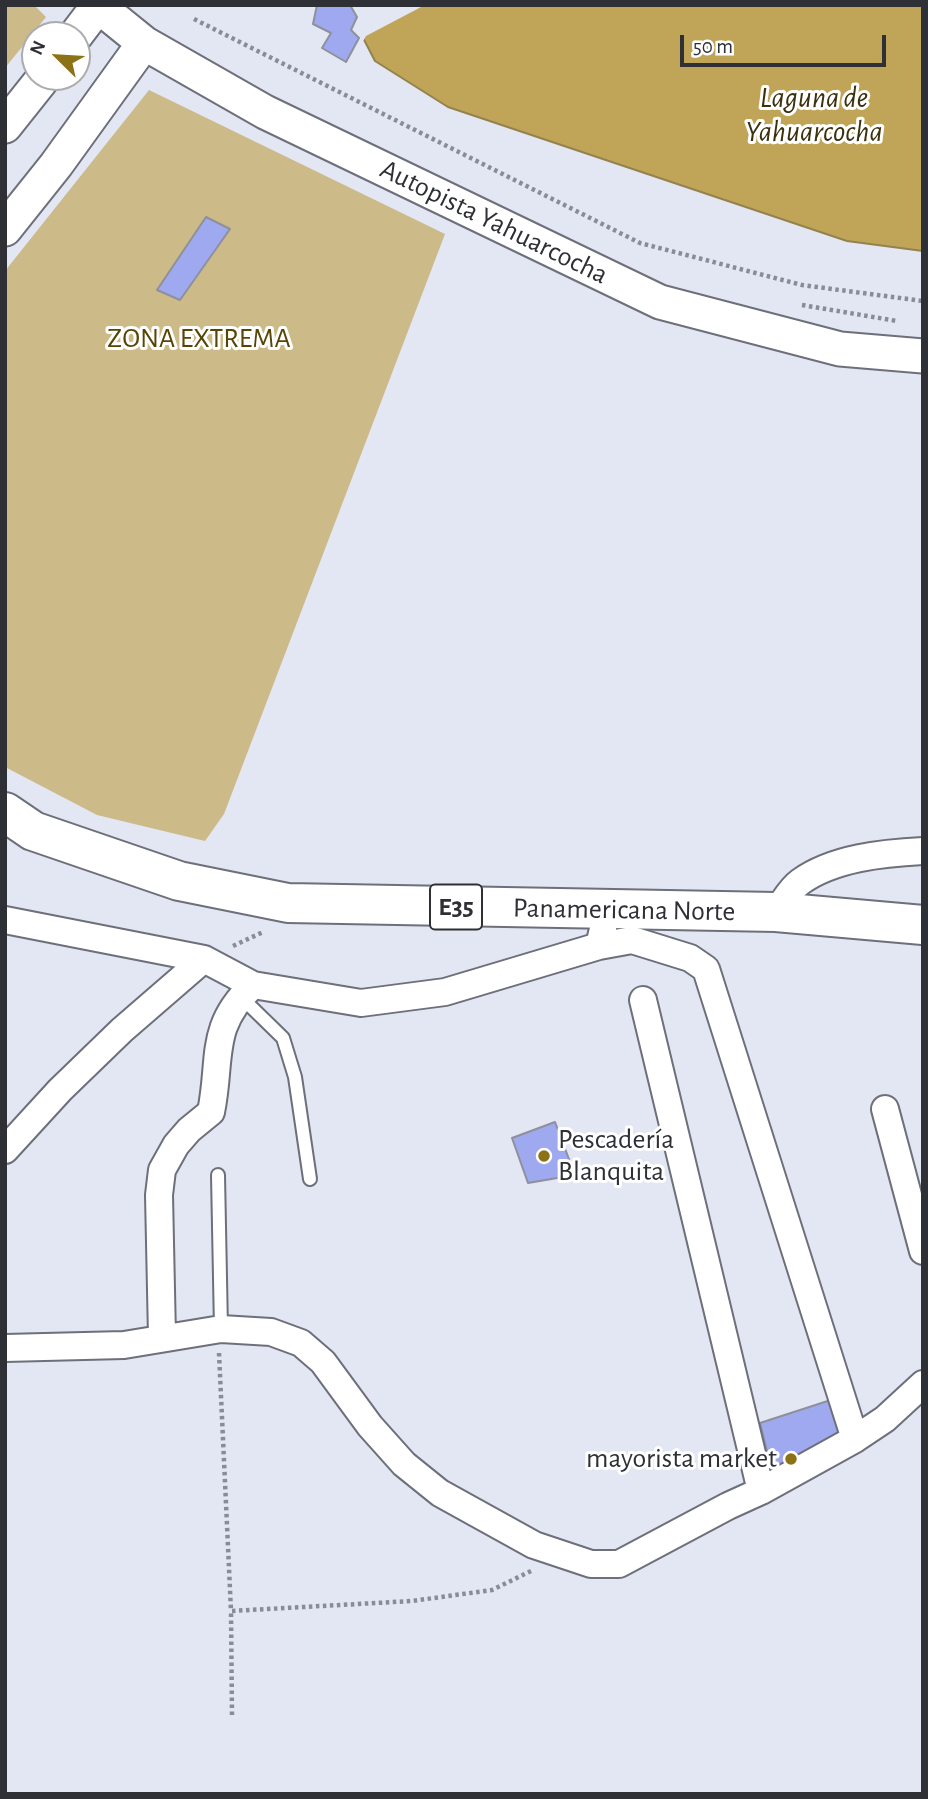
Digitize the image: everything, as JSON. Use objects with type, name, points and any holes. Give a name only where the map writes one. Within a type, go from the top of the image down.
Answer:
[{"type":"highway","name":"Panamericana Norte","points":[[5,812],[33,831],[179,881],[288,903],[603,928],[776,912],[923,925]]},
{"type":"street","points":[[87,21],[98,6]]},
{"type":"street","name":"Autopista Yahuarcocha","points":[[98,6],[144,43],[265,111],[660,302],[840,349],[923,356]]},
{"type":"street","points":[[5,229],[144,43]]},
{"type":"street","points":[[5,126],[33,91]]},
{"type":"street","points":[[776,912],[799,883],[823,870],[850,860],[923,851]]},
{"type":"street","points":[[5,920],[204,959],[247,991],[362,1003],[445,992],[603,928],[690,958],[706,969],[855,1439]]},
{"type":"street","points":[[5,1150],[122,1030],[204,959]]},
{"type":"street","points":[[162,1337],[159,1195],[162,1170],[176,1145],[211,1112],[216,1058],[224,1021],[247,991]]},
{"type":"street","points":[[643,1000],[761,1492]]},
{"type":"street","points":[[885,1109],[923,1251]]},
{"type":"street","points":[[5,1348],[124,1345],[221,1329],[271,1332],[302,1343],[323,1362],[370,1426],[404,1464],[440,1493],[534,1545],[592,1564],[619,1564],[728,1506],[761,1492],[885,1419],[923,1384]]},
{"type":"lane","points":[[247,991],[283,1038],[295,1077],[310,1179]]},
{"type":"lane","points":[[218,1174],[221,1329]]},
{"type":"path","points":[[194,19],[640,243],[802,285],[923,301]]},
{"type":"path","points":[[797,304],[906,322]]},
{"type":"path","points":[[221,1329],[218,1336],[231,1611],[232,1715]]},
{"type":"path","points":[[231,1611],[412,1601],[492,1590],[540,1566],[534,1545]]},
{"type":"green space","points":[[5,5],[34,5],[46,17],[43,21],[21,21],[21,48],[5,68]]},
{"type":"green space","name":"ZONA EXTREMA","points":[[149,90],[445,234],[224,814],[205,841],[97,815],[5,767],[5,271]]},
{"type":"water","name":"Laguna de Yahuarcocha","points":[[346,5],[923,5],[923,251],[847,241],[448,107],[375,61]]},
{"type":"pier","points":[[343,5],[423,6],[366,36],[362,43]]},
{"type":"building","points":[[317,5],[350,5],[357,17],[351,30],[359,38],[346,62],[322,48],[331,33],[313,24]]},
{"type":"building","points":[[206,217],[230,229],[180,300],[157,290]]},
{"type":"building","name":"Pescadería Blanquita","points":[[555,1122],[575,1175],[528,1183],[512,1138]]},
{"type":"building","name":"mayorista market","points":[[840,1397],[852,1437],[774,1480],[760,1423]]},
{"type":"place","name":"Pescadería Blanquita","points":[[544,1156]]},
{"type":"place","name":"mayorista market","points":[[791,1459]]}]
